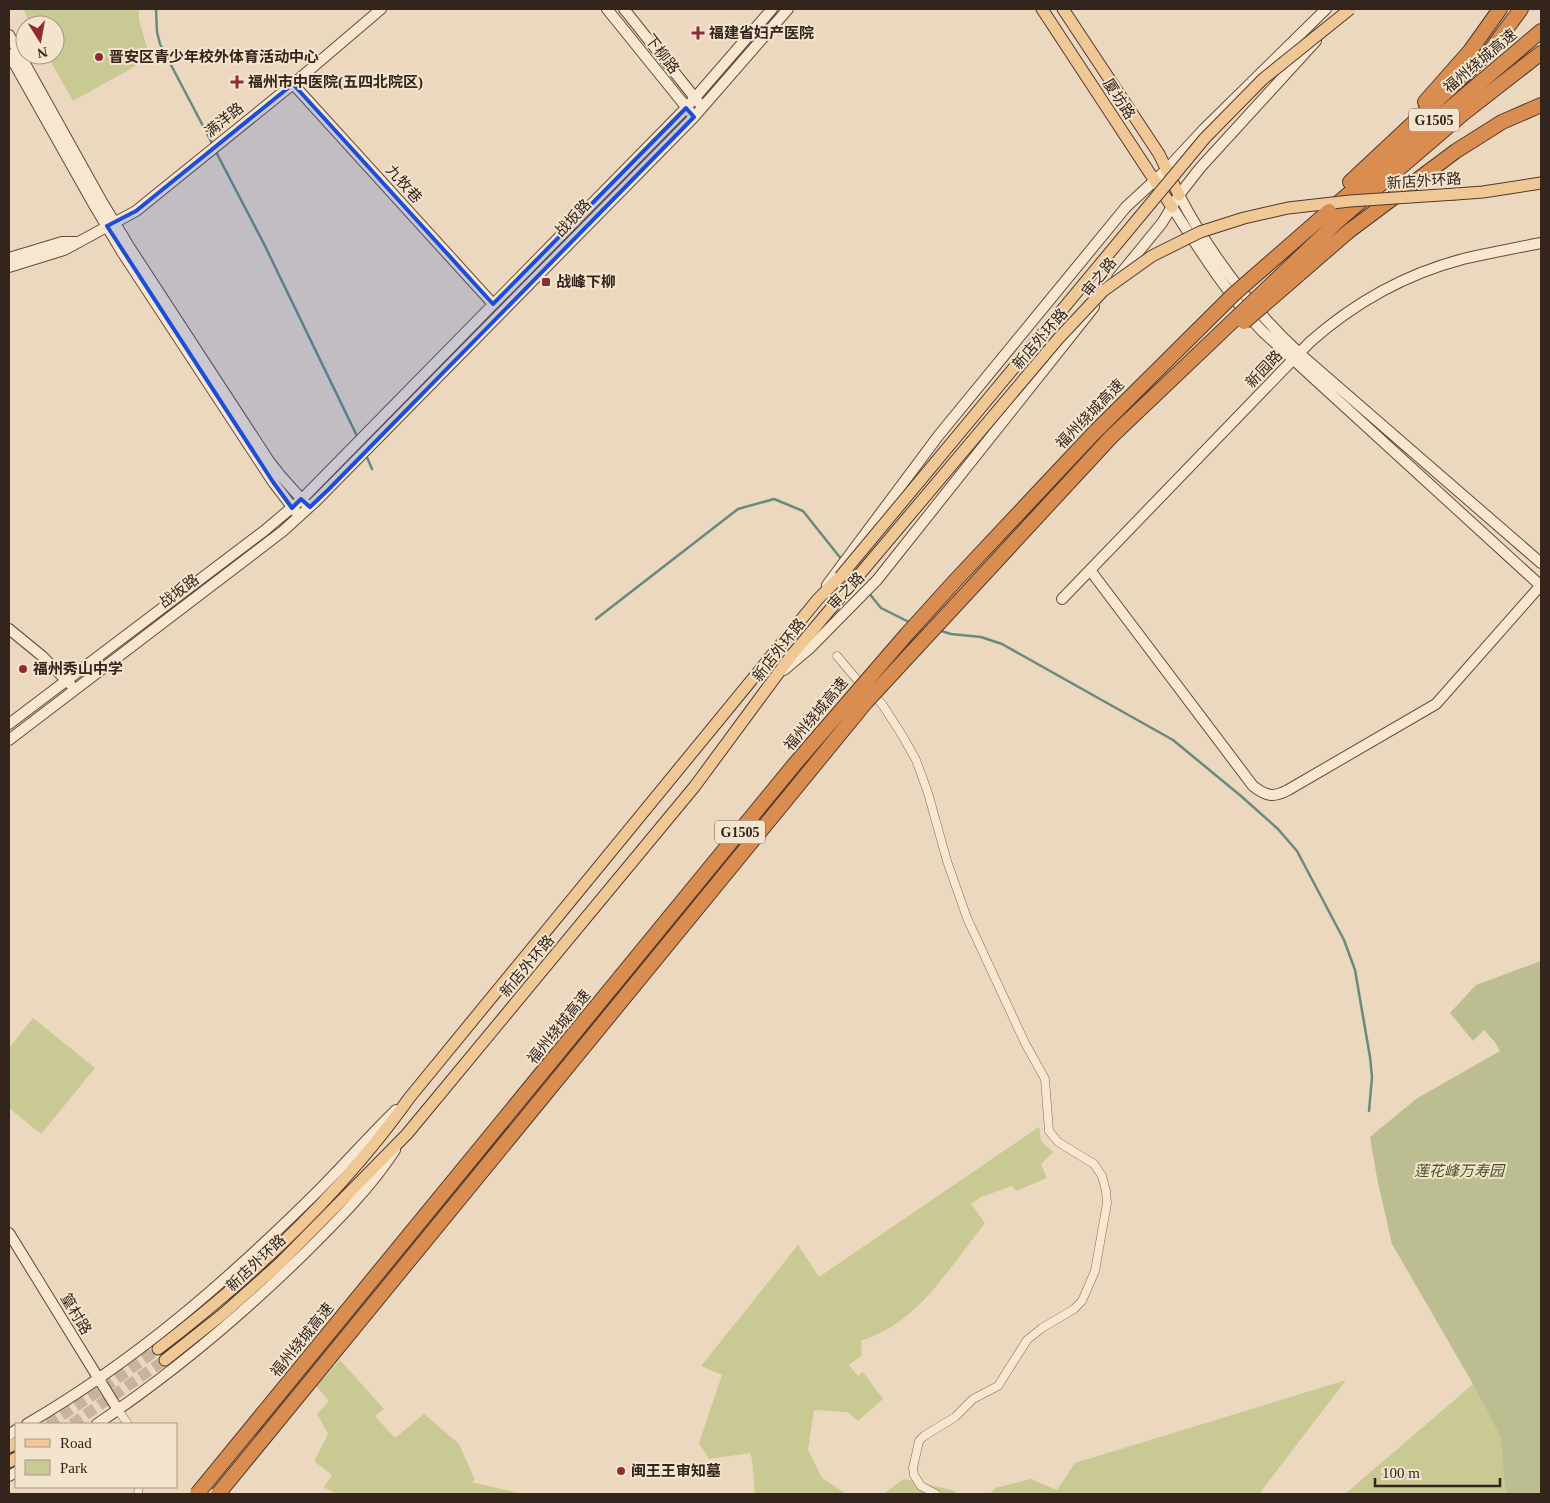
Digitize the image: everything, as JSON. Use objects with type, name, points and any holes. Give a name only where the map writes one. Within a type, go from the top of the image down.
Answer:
[{"type":"highway","points":[[1331,212],[1378,155],[1470,52],[1500,9]]},
{"type":"highway","points":[[1378,155],[1490,51],[1521,9]]},
{"type":"highway","name":"福州绕城高速","points":[[196,1494],[794,765],[853,695],[955,581],[1093,434],[1234,294],[1331,212],[1420,132],[1541,31]]},
{"type":"highway","name":"福州绕城高速","points":[[218,1494],[866,702],[1112,437],[1331,212],[1464,114],[1541,53]]},
{"type":"highway","points":[[1112,437],[1349,231],[1456,151],[1502,122],[1541,105]]},
{"type":"main road","name":"满洋路","points":[[9,267],[64,250],[136,211],[293,84],[381,9]]},
{"type":"main road","name":"下柳路","points":[[607,9],[694,117]]},
{"type":"main road","name":"下柳路","points":[[624,9],[702,107]]},
{"type":"main road","name":"战坂路","points":[[9,724],[264,531],[302,499],[686,108],[772,9]]},
{"type":"main road","name":"战坂路","points":[[9,740],[310,507],[556,258],[619,191],[694,117],[788,9]]},
{"type":"main road","name":"厦坊路","points":[[1042,9],[1172,207]]},
{"type":"main road","name":"厦坊路","points":[[1063,9],[1159,154],[1179,195]]},
{"type":"main road","name":"审之路","points":[[777,676],[809,649],[876,580],[1162,223],[1179,195],[1200,168],[1346,9]]},
{"type":"main road","name":"新店外环路","points":[[158,1349],[242,1281],[324,1200],[384,1132],[410,1097],[837,575],[1205,138],[1263,79],[1350,9]]},
{"type":"main road","name":"审之路","points":[[837,575],[851,553],[939,435],[1126,207],[1155,181],[1322,11]]},
{"type":"main road","points":[[9,34],[111,224],[269,461],[280,476],[310,507]]},
{"type":"main road","points":[[9,54],[111,224],[272,482],[300,516]]},
{"type":"main road","name":"九牧巷","points":[[293,84],[493,304]]},
{"type":"main road","name":"新店外环路","points":[[165,1360],[223,1314],[279,1264],[407,1134],[695,786],[791,656],[1058,338],[1103,291],[1152,256],[1200,232],[1244,218],[1288,208],[1350,201],[1483,192],[1541,183]]},
{"type":"main road","points":[[1090,570],[1253,786],[1267,795],[1273,796],[1304,781],[1436,704],[1541,585],[1296,357],[1244,294],[1202,235],[1179,195]]},
{"type":"main road","points":[[1172,207],[1198,248],[1251,320],[1541,563]]},
{"type":"main road","name":"满洋路","points":[[9,258],[62,242],[77,242]]},
{"type":"main road","name":"新园路","points":[[1062,600],[1296,357],[1321,332],[1341,317],[1398,283],[1440,266],[1541,243]]},
{"type":"main road","points":[[9,629],[42,656],[75,690]]},
{"type":"main road","points":[[29,1423],[98,1380],[156,1338],[245,1262],[410,1097]]},
{"type":"main road","points":[[98,1423],[188,1357],[273,1284],[341,1217],[387,1163],[407,1134]]},
{"type":"main road","name":"篁村路","points":[[9,1233],[118,1410]]},
{"type":"street","points":[[837,656],[858,682],[882,704],[916,760],[928,792],[947,860],[967,918],[1018,1027],[1045,1079],[1050,1131],[1058,1142],[1094,1164],[1102,1176],[1106,1191],[1107,1203],[1095,1271],[1082,1301],[1074,1309],[1042,1328],[1027,1340],[998,1386],[973,1398],[955,1417],[919,1441],[913,1468],[914,1475],[921,1486],[936,1494]]},
{"type":"street","points":[[118,1410],[127,1423]]},
{"type":"highlighted area","points":[[293,84],[493,304],[686,108],[694,117],[328,490],[310,507],[301,499],[292,508],[273,482],[107,226],[136,211]]},
{"type":"green space","name":"晋安区青少年校外体育活动中心","points":[[23,9],[139,9],[139,20],[150,58],[73,101],[53,65],[65,65],[65,15],[26,15]]},
{"type":"green space","name":"莲花峰万寿园","points":[[1541,961],[1541,1494],[1509,1494],[1505,1488],[1500,1436],[1473,1384],[1392,1244],[1370,1137],[1416,1099],[1500,1051],[1484,1030],[1473,1041],[1450,1013],[1476,985]]},
{"type":"green space","points":[[33,1018],[95,1068],[41,1134],[9,1108],[9,1048]]},
{"type":"green space","points":[[1039,1127],[1041,1141],[1053,1152],[1041,1164],[1047,1178],[1016,1191],[1012,1186],[981,1197],[971,1204],[985,1223],[947,1273],[926,1298],[900,1321],[884,1331],[861,1341],[862,1355],[849,1365],[858,1376],[863,1372],[883,1399],[858,1421],[848,1412],[814,1410],[808,1450],[822,1478],[847,1494],[755,1494],[750,1453],[709,1459],[699,1443],[722,1375],[701,1366],[798,1245],[819,1277]]},
{"type":"green space","points":[[340,1360],[384,1409],[375,1416],[395,1438],[424,1414],[459,1444],[475,1480],[471,1482],[523,1494],[336,1494],[324,1487],[332,1475],[314,1461],[328,1434],[317,1414],[329,1401],[316,1386]]},
{"type":"green space","points":[[1346,1380],[1259,1494],[990,1494],[995,1488],[1031,1479],[1057,1490],[1075,1463]]},
{"type":"green space","points":[[1473,1384],[1500,1436],[1505,1488],[1509,1494],[1345,1494]]},
{"type":"green space","points":[[904,1479],[952,1490],[959,1494],[883,1494]]},
{"type":"waterway","points":[[156,9],[157,32],[160,44],[213,145]]},
{"type":"waterway","points":[[215,150],[264,244],[358,438]]},
{"type":"waterway","points":[[366,455],[372,469]]},
{"type":"waterway","points":[[596,619],[738,509],[774,499],[803,511],[842,560]]},
{"type":"waterway","points":[[868,592],[881,608],[911,623]]},
{"type":"waterway","points":[[938,630],[951,634],[981,637],[1002,644],[1173,740],[1278,829],[1297,851],[1344,940],[1355,970],[1372,1077],[1369,1111]]},
{"type":"tunnel","points":[[50,1423],[104,1388],[158,1349]]},
{"type":"tunnel","points":[[73,1423],[165,1360]]},
{"type":"place","name":"福建省妇产医院","points":[[698,33]]},
{"type":"place","name":"晋安区青少年校外体育活动中心","points":[[99,57]]},
{"type":"place","name":"福州市中医院(五四北院区)","points":[[237,82]]},
{"type":"place","name":"战峰下柳","points":[[546,282]]},
{"type":"place","name":"福州秀山中学","points":[[23,669]]},
{"type":"place","name":"闽王王审知墓","points":[[621,1471]]}]
